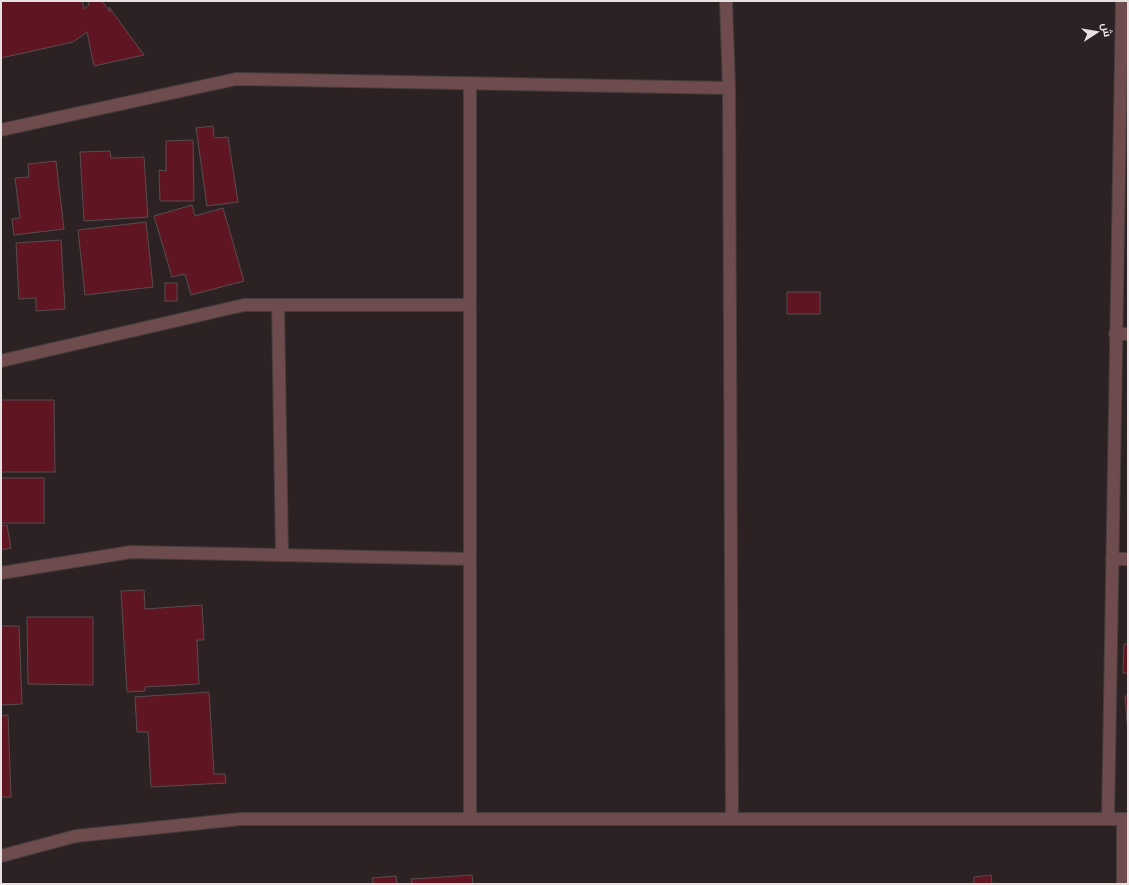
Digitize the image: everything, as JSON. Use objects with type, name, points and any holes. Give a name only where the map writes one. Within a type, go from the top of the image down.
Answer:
[{"type":"street","points":[[726,1],[729,88],[732,819]]},
{"type":"street","points":[[1108,819],[1115,334],[1125,91],[1122,1]]},
{"type":"street","points":[[1,130],[236,80],[729,88]]},
{"type":"street","points":[[470,83],[470,819]]},
{"type":"street","points":[[1,361],[244,305],[470,305]]},
{"type":"street","points":[[278,305],[282,555]]},
{"type":"street","points":[[1115,334],[1128,334]]},
{"type":"street","points":[[1,573],[131,552],[470,559]]},
{"type":"street","points":[[1112,559],[1128,559]]},
{"type":"street","points":[[1,856],[76,836],[241,819],[1126,819],[1123,884]]},
{"type":"building","points":[[1,1],[82,1],[84,9],[89,5],[88,1],[102,1],[110,12],[109,7],[144,55],[94,66],[87,32],[73,42],[1,58]]},
{"type":"building","points":[[213,126],[214,138],[228,137],[238,202],[207,206],[196,128]]},
{"type":"building","points":[[193,140],[194,201],[160,201],[159,170],[166,171],[166,141]]},
{"type":"building","points":[[110,151],[111,158],[144,157],[148,217],[84,221],[80,152]]},
{"type":"building","points":[[56,161],[64,229],[14,235],[12,219],[20,218],[15,178],[29,177],[28,164]]},
{"type":"building","points":[[192,205],[195,216],[223,208],[244,281],[191,295],[185,274],[172,277],[154,216]]},
{"type":"building","points":[[146,222],[153,287],[85,295],[78,230]]},
{"type":"building","points":[[61,240],[65,309],[36,311],[36,298],[19,299],[16,243]]},
{"type":"building","points":[[165,283],[177,283],[177,301],[165,301]]},
{"type":"building","points":[[787,292],[820,292],[820,314],[787,314]]},
{"type":"building","points":[[1,400],[54,400],[55,472],[1,472]]},
{"type":"building","points":[[1,478],[44,478],[44,523],[1,523]]},
{"type":"building","points":[[7,525],[11,548],[1,550],[1,526]]},
{"type":"building","points":[[144,590],[145,609],[202,605],[204,640],[197,640],[199,684],[145,687],[145,691],[127,692],[121,591]]},
{"type":"building","points":[[27,617],[93,617],[93,685],[28,684]]},
{"type":"building","points":[[1,626],[19,626],[22,704],[1,705]]},
{"type":"building","points":[[1124,644],[1128,644],[1128,673],[1123,673]]},
{"type":"building","points":[[209,692],[214,774],[225,774],[226,783],[151,787],[148,732],[137,732],[135,697]]},
{"type":"building","points":[[1125,696],[1128,696],[1128,735]]},
{"type":"building","points":[[8,715],[11,797],[1,797],[1,716]]},
{"type":"building","points":[[472,875],[473,884],[412,884],[411,879]]},
{"type":"building","points":[[991,875],[992,884],[974,884],[974,877]]},
{"type":"building","points":[[396,876],[397,884],[373,884],[372,878]]}]
